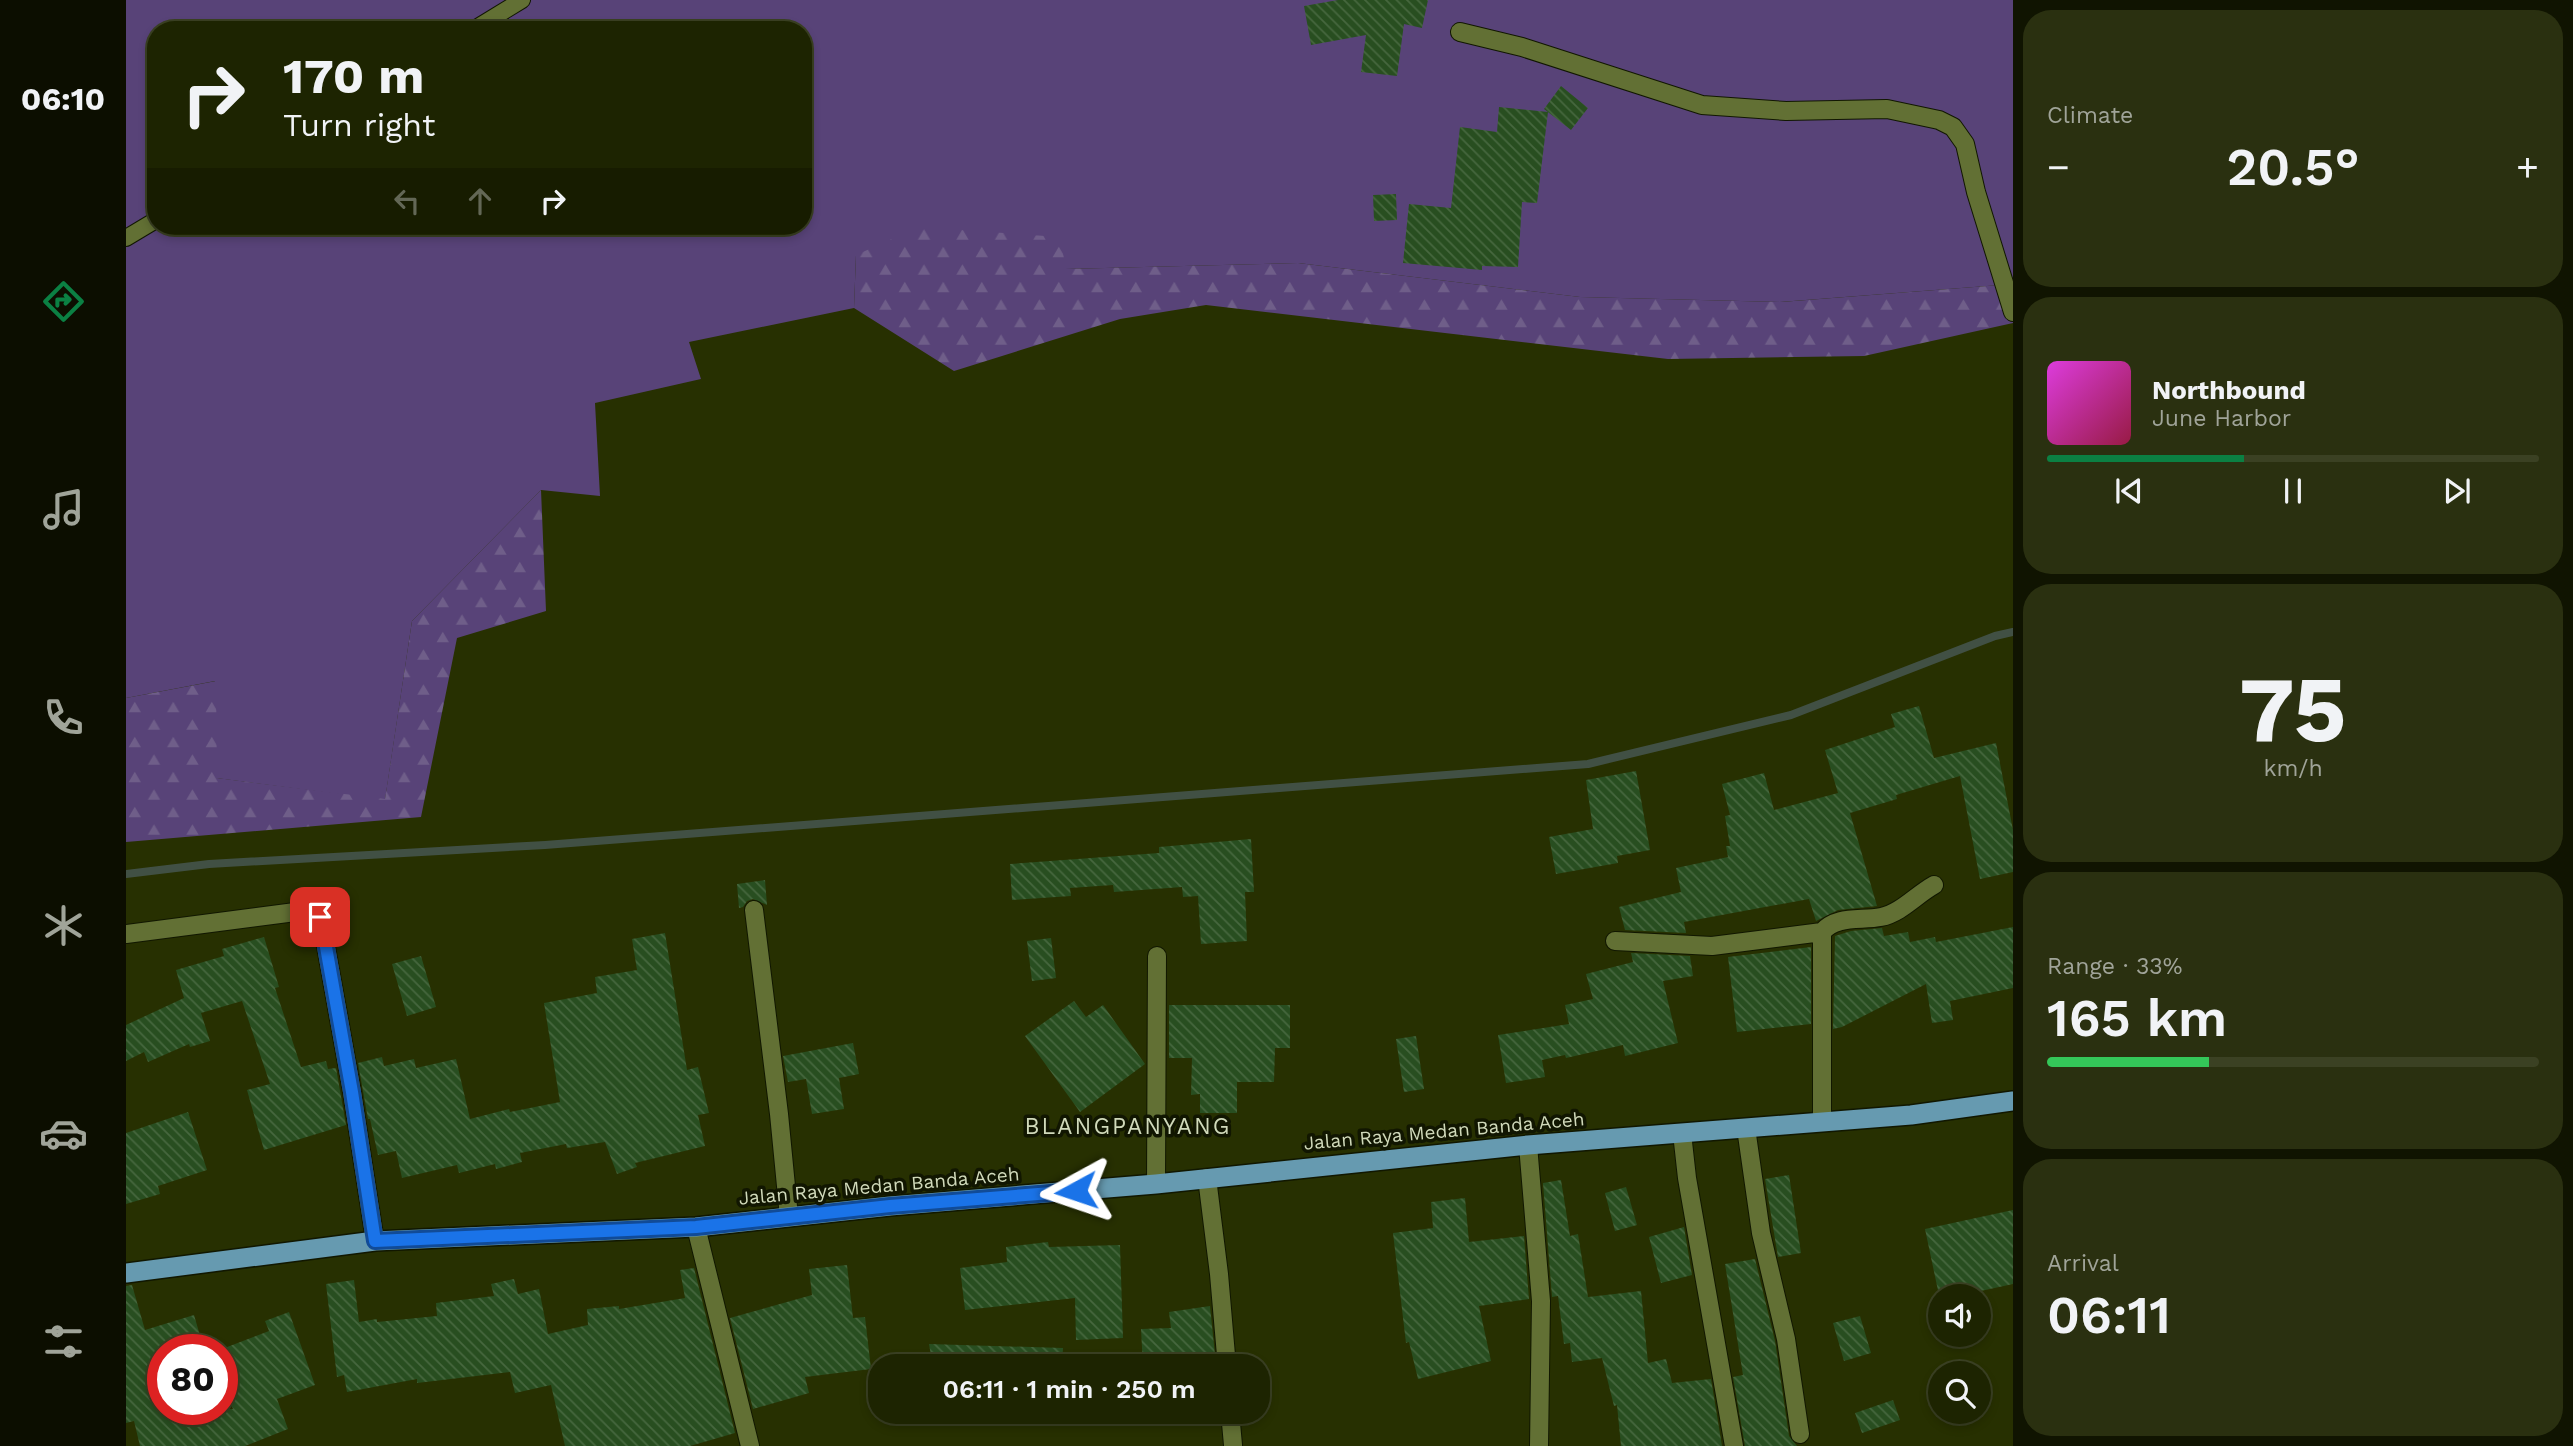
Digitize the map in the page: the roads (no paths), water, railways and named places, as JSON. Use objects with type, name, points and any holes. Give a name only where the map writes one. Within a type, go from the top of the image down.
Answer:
[{"type":"highway","name":"Jalan Raya Medan Banda Aceh","points":[[126,1273],[375,1241],[696,1227],[1156,1184],[1528,1145],[1911,1115],[2013,1101]]},
{"type":"street","points":[[1460,32],[1522,47],[1702,105],[1786,111],[1887,109],[1946,124],[1961,136],[1965,144],[1976,192],[2013,312]]},
{"type":"street","points":[[1615,941],[1712,946],[1822,932],[1833,922],[1882,917],[1899,910],[1934,885]]},
{"type":"street","points":[[754,910],[789,1217]]},
{"type":"street","points":[[126,934],[303,911],[313,912],[320,917],[326,929],[326,947],[375,1241]]},
{"type":"street","points":[[1822,932],[1822,1122]]},
{"type":"street","points":[[1156,1184],[1157,956]]},
{"type":"street","points":[[1746,1128],[1761,1233],[1786,1339],[1800,1434]]},
{"type":"street","points":[[1682,1133],[1687,1178],[1734,1446]]},
{"type":"street","points":[[1528,1145],[1541,1301],[1539,1446]]},
{"type":"street","points":[[1207,1178],[1226,1354]]},
{"type":"street","points":[[696,1227],[750,1446]]},
{"type":"street","points":[[1231,1424],[1233,1445]]},
{"type":"lane","points":[[488,21],[522,0]]},
{"type":"lane","points":[[126,237],[147,225]]},
{"type":"waterway","points":[[126,874],[209,864],[545,845],[1588,764],[1791,715],[1995,636],[2013,632]]},
{"type":"district","name":"BLANGPANYANG","points":[[1128,1126]]}]
